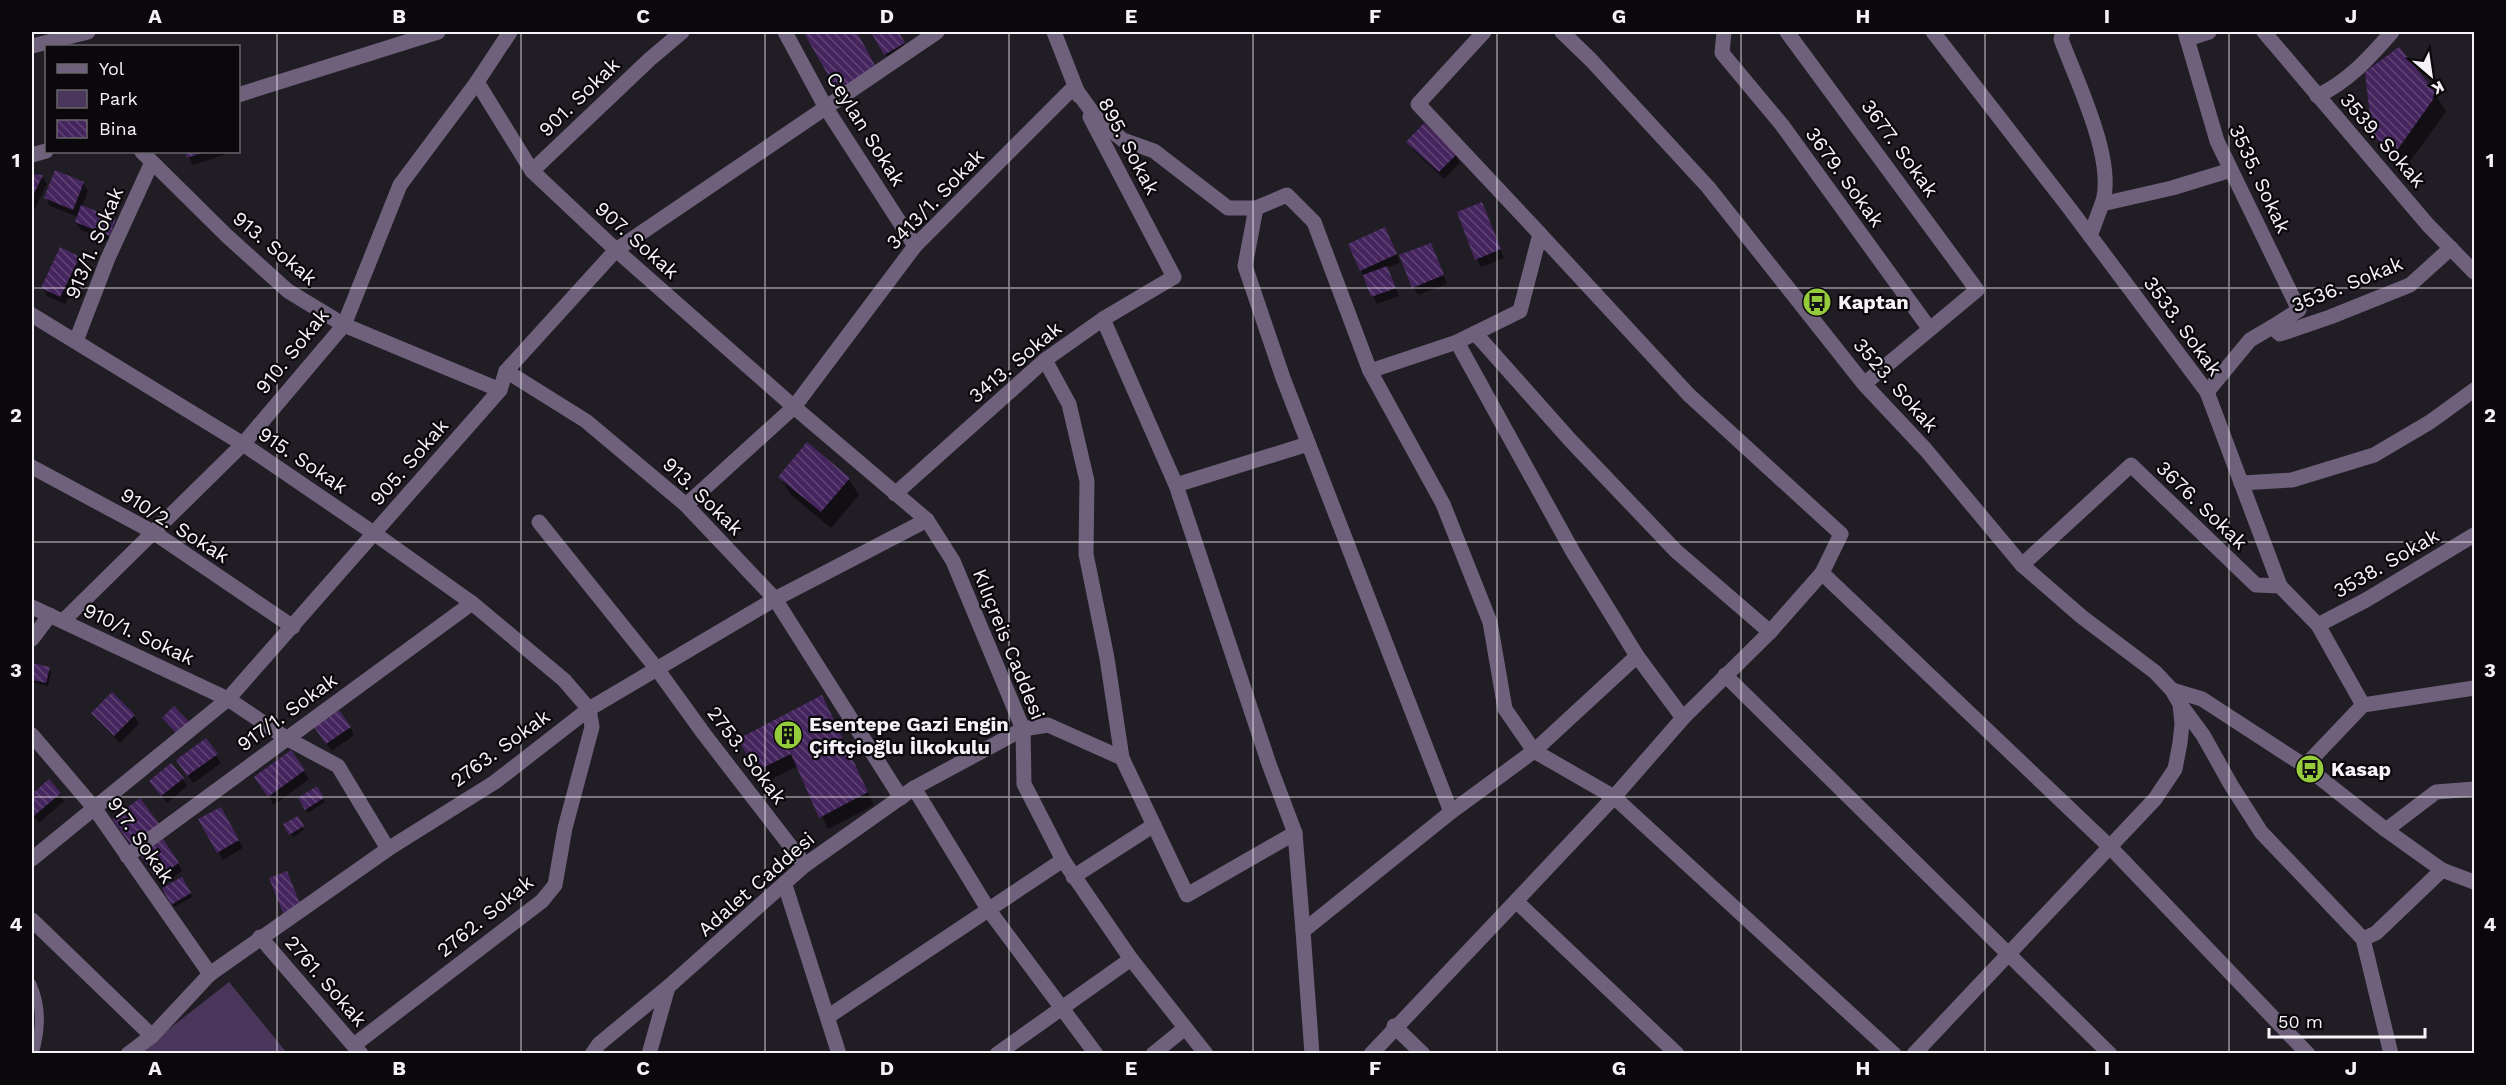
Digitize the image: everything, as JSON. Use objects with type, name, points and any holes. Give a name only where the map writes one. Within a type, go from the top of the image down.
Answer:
[{"type":"street","points":[[32,46],[68,39],[88,32]]},
{"type":"street","points":[[240,94],[438,32]]},
{"type":"street","name":"910. Sokak","points":[[32,639],[153,532],[243,444],[344,325],[400,185],[477,82],[510,32]]},
{"type":"street","name":"901. Sokak","points":[[532,171],[650,59],[682,32]]},
{"type":"street","name":"Ceylan Sokak","points":[[785,32],[826,108],[915,246]]},
{"type":"street","name":"905. Sokak","points":[[32,859],[228,699],[500,390],[506,371],[616,250],[937,32]]},
{"type":"street","name":"895. Sokak","points":[[1054,32],[1074,87],[1174,277]]},
{"type":"street","points":[[1371,1053],[1394,1026],[1614,797],[1683,718],[1770,632],[1822,573],[1841,534],[1689,395],[1418,104],[1484,32]]},
{"type":"street","name":"3523. Sokak","points":[[1562,32],[1591,60],[1708,187],[1864,384],[1926,450],[2022,565],[2082,616],[2155,672],[2172,690]]},
{"type":"street","name":"3679. Sokak","points":[[1724,32],[1722,53],[1782,125],[1929,328]]},
{"type":"street","name":"3677. Sokak","points":[[1787,32],[1977,290],[1929,328]]},
{"type":"street","name":"3533. Sokak","points":[[1934,32],[2206,392],[2280,586],[2318,625],[2363,705]]},
{"type":"street","points":[[2063,32],[2061,39],[2102,148],[2106,193],[2090,236]]},
{"type":"street","points":[[2186,35],[2209,32]]},
{"type":"street","name":"3539. Sokak","points":[[2264,32],[2428,225],[2475,272]]},
{"type":"street","points":[[2317,96],[2332,89],[2365,63],[2392,32]]},
{"type":"street","name":"3535. Sokak","points":[[2186,35],[2217,141],[2299,310],[2272,327]]},
{"type":"street","name":"907. Sokak","points":[[477,82],[532,171],[616,250],[794,407]]},
{"type":"street","points":[[1074,87],[1098,120],[1123,140],[1154,151],[1228,208],[1256,208],[1287,195],[1314,222],[1370,371],[1443,504],[1490,622],[1505,709],[1534,751],[1614,797],[1894,1053]]},
{"type":"street","name":"3413/1. Sokak","points":[[686,505],[794,407],[915,246],[1074,87]]},
{"type":"street","name":"913. Sokak","points":[[147,157],[227,236],[288,291],[344,325],[500,390]]},
{"type":"street","name":"913/1. Sokak","points":[[76,341],[147,157]]},
{"type":"street","points":[[2102,204],[2172,188],[2231,170]]},
{"type":"street","points":[[1256,208],[1245,266],[1308,444],[1451,812]]},
{"type":"street","points":[[1370,371],[1457,342],[1520,311],[1540,234]]},
{"type":"street","name":"3536. Sokak","points":[[2206,392],[2250,340],[2272,327],[2280,334],[2410,285],[2451,248]]},
{"type":"street","name":"3413. Sokak","points":[[895,494],[1045,360],[1103,319],[1174,277]]},
{"type":"street","name":"915. Sokak","points":[[32,315],[243,444],[375,534],[472,603],[564,681],[589,709]]},
{"type":"street","points":[[1103,319],[1176,485],[1269,764],[1295,833],[1312,1053]]},
{"type":"street","points":[[1864,384],[1929,328]]},
{"type":"street","points":[[1474,333],[1571,441],[1676,551],[1770,632]]},
{"type":"street","points":[[1457,342],[1573,552],[1637,656],[1683,718]]},
{"type":"street","points":[[1045,360],[1069,404],[1088,481],[1086,554],[1107,658],[1122,758],[1187,895],[1295,833]]},
{"type":"street","name":"913. Sokak","points":[[506,371],[586,421],[686,505],[775,598],[901,798]]},
{"type":"street","points":[[2241,483],[2292,480],[2374,455],[2430,422],[2475,390]]},
{"type":"street","name":"Kılıçreis Caddesi","points":[[794,407],[927,520],[953,561],[1023,729],[1024,784],[1063,860],[1131,959],[1206,1053]]},
{"type":"street","points":[[1176,485],[1308,444]]},
{"type":"street","name":"3676. Sokak","points":[[2022,565],[2131,465],[2256,585],[2280,586]]},
{"type":"street","name":"910/2. Sokak","points":[[32,467],[153,532],[293,627]]},
{"type":"street","name":"2763. Sokak","points":[[128,1053],[152,1036],[210,974],[388,849],[495,782],[589,709],[775,598],[927,520]]},
{"type":"street","name":"2753. Sokak","points":[[539,522],[657,669],[805,865]]},
{"type":"street","name":"3538. Sokak","points":[[2318,625],[2366,600],[2475,535]]},
{"type":"street","points":[[1822,573],[2110,848],[2308,1053]]},
{"type":"street","name":"917/1. Sokak","points":[[127,856],[472,603]]},
{"type":"street","name":"910/1. Sokak","points":[[32,607],[228,699],[286,738],[338,766],[388,849]]},
{"type":"street","points":[[1303,931],[1451,812],[1534,751],[1637,656]]},
{"type":"street","points":[[1725,675],[2110,1053]]},
{"type":"street","points":[[2305,766],[2363,705],[2475,688]]},
{"type":"street","points":[[2172,690],[2203,735],[2261,832],[2363,939],[2391,1053]]},
{"type":"street","points":[[2172,690],[2202,699],[2305,766],[2386,830],[2442,870],[2475,882]]},
{"type":"street","points":[[1914,1053],[2155,799],[2175,769],[2182,724],[2180,704]]},
{"type":"street","name":"2762. Sokak","points":[[357,1049],[542,902],[555,885],[565,828],[592,727],[589,709]]},
{"type":"street","points":[[1023,729],[1048,725],[1122,758]]},
{"type":"street","name":"Adalet Caddesi","points":[[592,1053],[599,1044],[668,987],[805,865],[914,788],[1023,729]]},
{"type":"street","name":"917. Sokak","points":[[32,735],[95,809],[210,974]]},
{"type":"street","points":[[914,788],[988,909],[1096,1053]]},
{"type":"street","points":[[2386,830],[2436,792],[2475,789]]},
{"type":"street","points":[[1073,877],[1154,825]]},
{"type":"street","points":[[828,1016],[1063,860]]},
{"type":"street","points":[[2363,939],[2376,933],[2442,870]]},
{"type":"street","points":[[785,885],[839,1053]]},
{"type":"street","points":[[1516,901],[1677,1053]]},
{"type":"street","points":[[32,920],[152,1036]]},
{"type":"street","name":"2761. Sokak","points":[[260,937],[357,1049]]},
{"type":"street","points":[[998,1053],[1131,959]]},
{"type":"street","points":[[651,1053],[668,987]]},
{"type":"street","points":[[1394,1026],[1423,1053]]},
{"type":"street","points":[[1154,1053],[1185,1028]]},
{"type":"lane","points":[[32,984],[40,1013],[40,1033],[34,1053]]},
{"type":"green space","points":[[229,982],[287,1053],[137,1054]]},
{"type":"building","points":[[810,32],[857,32],[878,71],[838,92],[805,35]]},
{"type":"building","points":[[871,32],[899,32],[905,43],[884,55]]},
{"type":"building","points":[[2399,47],[2437,94],[2393,156],[2372,134],[2365,72]]},
{"type":"building","points":[[1424,123],[1457,154],[1439,172],[1406,142]]},
{"type":"building","points":[[185,153],[201,153],[187,158]]},
{"type":"building","points":[[55,170],[84,182],[73,210],[44,198]]},
{"type":"building","points":[[32,174],[43,175],[32,198]]},
{"type":"building","points":[[1482,202],[1501,249],[1475,260],[1457,212]]},
{"type":"building","points":[[81,205],[116,219],[110,236],[75,222]]},
{"type":"building","points":[[1385,227],[1397,254],[1360,271],[1348,244]]},
{"type":"building","points":[[1431,243],[1444,275],[1412,288],[1399,255]]},
{"type":"building","points":[[60,247],[80,257],[60,297],[41,288]]},
{"type":"building","points":[[1387,266],[1396,288],[1371,297],[1363,275]]},
{"type":"building","points":[[807,442],[850,478],[821,512],[778,477]]},
{"type":"building","points":[[32,663],[50,667],[46,683],[32,680]]},
{"type":"building","points":[[112,692],[135,715],[114,736],[91,713]]},
{"type":"building","points":[[822,695],[868,792],[819,818],[791,754],[756,771],[738,739]]},
{"type":"building","points":[[174,706],[190,723],[178,735],[162,718]]},
{"type":"building","points":[[339,710],[351,727],[326,744],[314,727]]},
{"type":"building","points":[[206,738],[218,754],[187,776],[176,760]]},
{"type":"building","points":[[291,750],[305,770],[268,797],[254,777]]},
{"type":"building","points":[[171,763],[184,778],[161,796],[149,781]]},
{"type":"building","points":[[49,779],[61,793],[34,816],[32,794]]},
{"type":"building","points":[[317,786],[324,798],[305,810],[298,798]]},
{"type":"building","points":[[140,798],[160,825],[132,846],[112,819]]},
{"type":"building","points":[[221,807],[239,840],[217,853],[198,819]]},
{"type":"building","points":[[298,816],[304,826],[289,835],[283,824]]},
{"type":"building","points":[[163,839],[179,863],[156,878],[140,855]]},
{"type":"building","points":[[287,871],[301,906],[283,913],[269,878]]},
{"type":"building","points":[[182,877],[191,893],[171,905],[162,888]]},
{"type":"place","name":"Kaptan","points":[[1817,302]]},
{"type":"place","name":"Esentepe Gazi Engin Çiftçioğlu İlkokulu","points":[[788,735]]},
{"type":"place","name":"Kasap","points":[[2310,769]]}]
